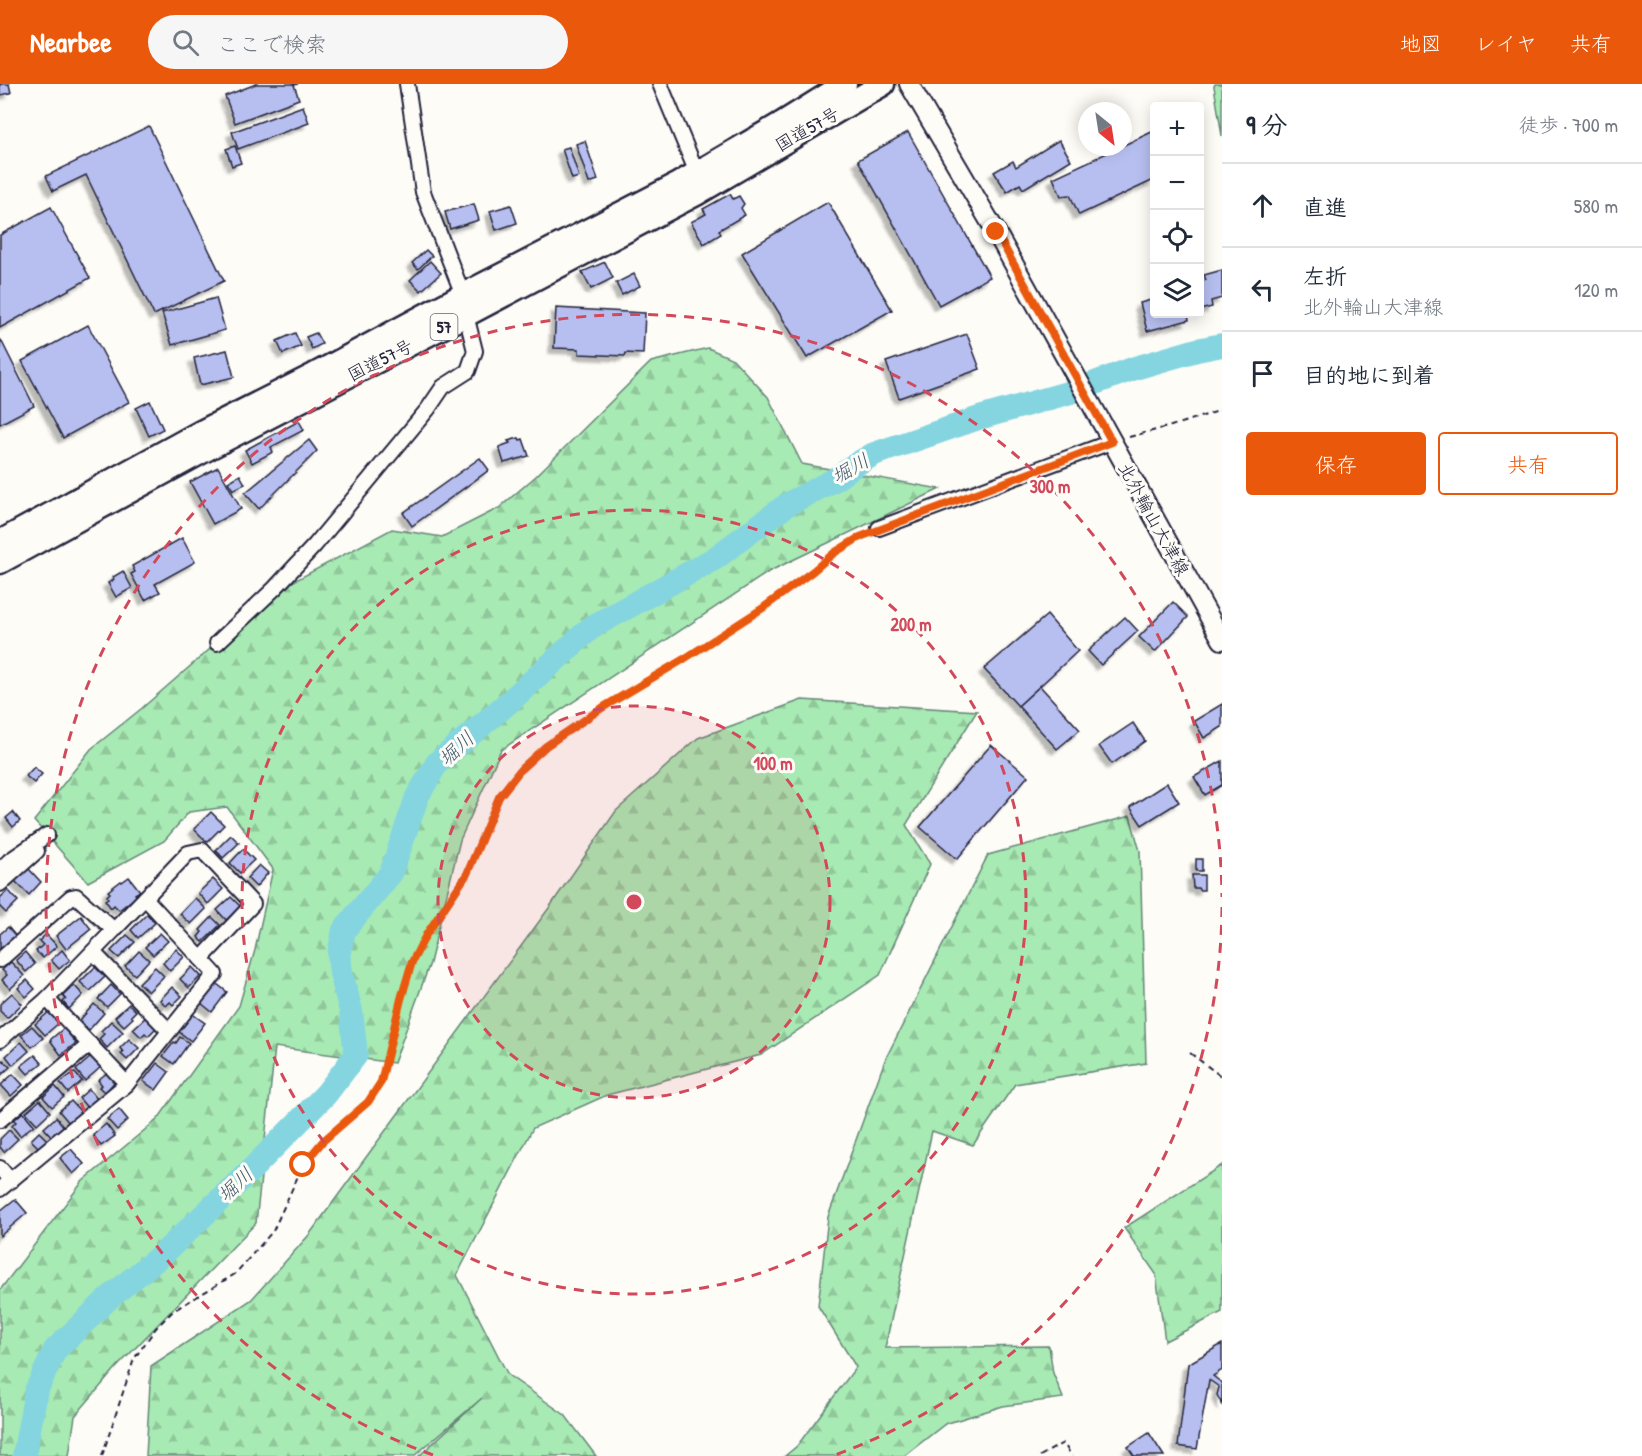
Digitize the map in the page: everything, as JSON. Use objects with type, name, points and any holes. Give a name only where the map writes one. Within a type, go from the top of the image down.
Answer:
[{"type":"highway","name":"国道57号","points":[[0,562],[465,305],[697,173],[845,84]]},
{"type":"highway","name":"国道57号","points":[[0,542],[199,433],[314,375],[696,194],[883,84]]},
{"type":"main road","name":"北外輪山大津線","points":[[909,84],[996,232],[1222,640]]},
{"type":"street","points":[[217,643],[275,588],[315,545],[428,409],[443,387],[468,371],[475,351],[465,305],[423,192],[407,84]]},
{"type":"street","points":[[660,84],[697,173]]},
{"type":"street","points":[[879,528],[1112,442]]},
{"type":"street","points":[[0,870],[9,861],[47,835]]},
{"type":"street","points":[[0,884],[38,850]]},
{"type":"street","points":[[0,1040],[47,999],[188,853],[202,850],[253,904],[201,959]]},
{"type":"street","points":[[0,960],[72,897],[76,896],[114,930]]},
{"type":"street","points":[[0,1168],[5,1185],[127,1084],[215,974],[145,898]]},
{"type":"street","points":[[93,952],[170,1031]]},
{"type":"street","points":[[47,999],[127,1084]]},
{"type":"street","points":[[0,1120],[90,1044]]},
{"type":"path","points":[[1112,442],[1222,410]]},
{"type":"path","points":[[102,1456],[134,1359],[156,1328],[172,1311],[235,1274],[273,1231],[303,1165],[323,1141],[368,1102],[381,1082],[412,962],[426,935],[467,874],[499,797],[521,769],[546,746],[602,708],[763,608],[834,553],[879,528]]},
{"type":"path","points":[[1190,1053],[1222,1077]]},
{"type":"path","points":[[1040,1456],[1063,1443],[1072,1456]]},
{"type":"green space","points":[[1222,84],[1222,136],[1214,86]]},
{"type":"green space","points":[[708,348],[733,359],[768,397],[802,464],[940,489],[770,571],[501,750],[460,840],[430,963],[394,1063],[275,1047],[256,1223],[116,1368],[75,1416],[69,1456],[0,1456],[0,1290],[83,1181],[158,1119],[239,1006],[255,950],[273,869],[227,807],[189,812],[164,841],[88,882],[34,821],[91,749],[141,709],[279,589],[392,529],[442,537],[499,508],[536,476],[651,362]]},
{"type":"green space","points":[[802,700],[977,711],[906,825],[930,864],[880,975],[761,1055],[607,1095],[533,1128],[457,1275],[508,1375],[565,1415],[596,1456],[419,1456],[482,1398],[414,1456],[146,1456],[151,1366],[251,1300],[309,1235],[549,908],[616,811],[698,738]]},
{"type":"green space","points":[[1130,816],[1140,851],[1146,1063],[1015,1084],[973,1145],[932,1131],[885,1348],[1049,1346],[1053,1373],[1063,1398],[1003,1406],[945,1424],[904,1456],[785,1456],[797,1446],[856,1367],[818,1306],[828,1217],[885,1060],[988,855]]},
{"type":"green space","points":[[1222,1165],[1222,1312],[1165,1341],[1156,1274],[1124,1228]]},
{"type":"building","points":[[0,84],[9,84],[11,93],[0,95]]},
{"type":"building","points":[[256,84],[298,84],[294,85],[299,99],[235,123],[225,96]]},
{"type":"building","points":[[303,106],[309,123],[238,149],[232,132]]},
{"type":"building","points":[[149,126],[224,281],[154,315],[86,175],[53,191],[46,176]]},
{"type":"building","points":[[908,132],[990,277],[939,305],[858,160]]},
{"type":"building","points":[[1150,133],[1150,182],[1079,215],[1070,195],[1061,196],[1053,178],[1100,156],[1132,156],[1132,141]]},
{"type":"building","points":[[1059,140],[1071,160],[1023,189],[1020,184],[1007,192],[994,172],[1013,161],[1016,167]]},
{"type":"building","points":[[585,141],[598,180],[589,183],[576,144]]},
{"type":"building","points":[[235,146],[241,163],[232,166],[226,149]]},
{"type":"building","points":[[569,147],[579,177],[572,179],[562,149]]},
{"type":"building","points":[[730,194],[733,199],[739,196],[744,204],[741,208],[745,215],[719,230],[721,234],[704,244],[691,222],[706,214],[703,209]]},
{"type":"building","points":[[828,202],[892,310],[807,358],[742,253]]},
{"type":"building","points":[[474,204],[479,220],[450,229],[445,212]]},
{"type":"building","points":[[511,205],[517,223],[496,230],[490,211]]},
{"type":"building","points":[[51,207],[90,278],[0,328],[0,235]]},
{"type":"building","points":[[426,250],[432,256],[418,269],[412,263]]},
{"type":"building","points":[[430,261],[441,273],[421,291],[410,280]]},
{"type":"building","points":[[605,262],[613,278],[591,289],[582,272]]},
{"type":"building","points":[[1222,270],[1222,298],[1211,301],[1212,307],[1204,309],[1204,281],[1206,280],[1204,275]]},
{"type":"building","points":[[634,274],[640,286],[622,295],[616,283]]},
{"type":"building","points":[[216,298],[225,330],[172,345],[162,313]]},
{"type":"building","points":[[1150,300],[1150,318],[1189,318],[1189,320],[1147,331],[1140,303]]},
{"type":"building","points":[[556,308],[645,313],[643,354],[626,353],[625,356],[579,354],[579,349],[554,348]]},
{"type":"building","points":[[88,325],[129,402],[63,438],[22,361]]},
{"type":"building","points":[[295,333],[301,346],[283,354],[277,341]]},
{"type":"building","points":[[316,333],[322,344],[312,349],[306,337]]},
{"type":"building","points":[[967,334],[980,369],[899,398],[886,362]]},
{"type":"building","points":[[0,341],[34,406],[0,424]]},
{"type":"building","points":[[227,350],[234,377],[200,385],[194,358]]},
{"type":"building","points":[[150,401],[163,429],[149,436],[136,408]]},
{"type":"building","points":[[299,421],[304,430],[271,447],[273,452],[252,463],[245,450]]},
{"type":"building","points":[[519,438],[523,439],[529,456],[504,463],[499,447]]},
{"type":"building","points":[[309,440],[317,451],[259,509],[245,493]]},
{"type":"building","points":[[480,458],[489,470],[412,526],[403,513]]},
{"type":"building","points":[[218,467],[241,509],[213,524],[190,482]]},
{"type":"building","points":[[240,475],[245,484],[233,490],[228,482]]},
{"type":"building","points":[[182,538],[195,562],[155,584],[160,592],[145,600],[131,574],[135,572],[132,566]]},
{"type":"building","points":[[123,571],[132,588],[116,597],[108,583]]},
{"type":"building","points":[[1173,602],[1188,617],[1155,652],[1139,637]]},
{"type":"building","points":[[1047,615],[1078,651],[1018,706],[984,669]]},
{"type":"building","points":[[1125,617],[1138,631],[1101,665],[1088,651]]},
{"type":"building","points":[[1040,686],[1080,730],[1057,749],[1018,706]]},
{"type":"building","points":[[1222,704],[1222,727],[1204,738],[1194,721]]},
{"type":"building","points":[[1133,723],[1145,741],[1112,764],[1099,746]]},
{"type":"building","points":[[991,745],[1028,776],[957,859],[920,827]]},
{"type":"building","points":[[1222,761],[1222,785],[1205,795],[1194,777]]},
{"type":"building","points":[[34,767],[42,774],[34,783],[26,776]]},
{"type":"building","points":[[1167,783],[1179,802],[1142,825],[1130,807]]},
{"type":"building","points":[[13,812],[20,821],[13,827],[6,818]]},
{"type":"building","points":[[211,812],[224,825],[207,842],[194,829]]},
{"type":"building","points":[[231,835],[239,843],[223,858],[216,850]]},
{"type":"building","points":[[243,849],[254,860],[240,873],[230,863]]},
{"type":"building","points":[[1196,859],[1202,859],[1202,871],[1196,871]]},
{"type":"building","points":[[259,865],[268,873],[256,887],[247,878]]},
{"type":"building","points":[[28,868],[41,882],[29,895],[13,879],[19,873],[22,875]]},
{"type":"building","points":[[1192,875],[1204,875],[1204,890],[1193,888]]},
{"type":"building","points":[[129,877],[140,891],[119,910],[114,905],[111,908],[105,900],[110,893],[108,891]]},
{"type":"building","points":[[213,879],[223,889],[208,904],[198,893]]},
{"type":"building","points":[[8,890],[18,901],[6,913],[0,907],[0,898]]},
{"type":"building","points":[[231,897],[241,907],[226,920],[217,910]]},
{"type":"building","points":[[195,898],[206,909],[191,924],[180,914]]},
{"type":"building","points":[[147,914],[155,923],[138,938],[131,930]]},
{"type":"building","points":[[81,916],[91,929],[66,949],[56,936]]},
{"type":"building","points":[[212,917],[220,925],[203,942],[198,937],[202,932],[200,930]]},
{"type":"building","points":[[8,927],[18,939],[0,953],[0,934]]},
{"type":"building","points":[[160,933],[168,941],[153,955],[145,947]]},
{"type":"building","points":[[46,934],[57,946],[43,958],[36,951],[43,945],[39,941]]},
{"type":"building","points":[[127,935],[135,942],[119,958],[111,951]]},
{"type":"building","points":[[176,949],[184,957],[170,971],[163,963]]},
{"type":"building","points":[[62,950],[70,960],[59,969],[51,960]]},
{"type":"building","points":[[139,951],[149,960],[135,975],[125,966]]},
{"type":"building","points":[[25,952],[35,964],[26,972],[16,960]]},
{"type":"building","points":[[11,962],[24,976],[10,989],[2,980],[7,975],[2,970]]},
{"type":"building","points":[[95,967],[105,977],[90,991],[80,982]]},
{"type":"building","points":[[155,967],[164,976],[148,992],[139,983]]},
{"type":"building","points":[[192,967],[201,976],[189,988],[180,979]]},
{"type":"building","points":[[27,980],[35,989],[26,997],[18,988]]},
{"type":"building","points":[[217,984],[227,992],[212,1012],[201,1003]]},
{"type":"building","points":[[74,985],[83,995],[69,1009],[63,1002],[66,999],[63,996]]},
{"type":"building","points":[[111,985],[120,994],[107,1007],[98,999]]},
{"type":"building","points":[[172,987],[182,996],[173,1005],[170,1002],[166,1006],[160,1000]]},
{"type":"building","points":[[12,993],[22,1004],[7,1018],[0,1011],[0,1004]]},
{"type":"building","points":[[94,1004],[104,1013],[89,1030],[79,1021]]},
{"type":"building","points":[[129,1004],[136,1011],[131,1016],[133,1018],[124,1026],[115,1017]]},
{"type":"building","points":[[50,1011],[60,1022],[45,1035],[35,1024]]},
{"type":"building","points":[[191,1013],[205,1023],[191,1041],[178,1031]]},
{"type":"building","points":[[146,1017],[157,1027],[148,1036],[145,1033],[141,1037],[133,1029]]},
{"type":"building","points":[[111,1021],[123,1032],[107,1048],[99,1039],[104,1034],[101,1031]]},
{"type":"building","points":[[32,1026],[43,1038],[32,1047],[21,1035]]},
{"type":"building","points":[[64,1028],[76,1043],[61,1055],[50,1040]]},
{"type":"building","points":[[180,1037],[189,1043],[174,1064],[163,1056]]},
{"type":"building","points":[[129,1039],[139,1048],[127,1060],[121,1054],[123,1052],[120,1048]]},
{"type":"building","points":[[21,1042],[29,1051],[13,1065],[6,1056]]},
{"type":"building","points":[[35,1055],[42,1063],[28,1074],[21,1066]]},
{"type":"building","points":[[92,1056],[101,1067],[85,1081],[76,1070]]},
{"type":"building","points":[[3,1060],[10,1067],[0,1076],[0,1062]]},
{"type":"building","points":[[157,1063],[169,1072],[156,1090],[143,1081]]},
{"type":"building","points":[[74,1072],[82,1081],[68,1093],[60,1083]]},
{"type":"building","points":[[108,1072],[116,1080],[105,1093],[99,1087],[102,1085],[98,1080]]},
{"type":"building","points":[[13,1074],[23,1085],[11,1096],[1,1085]]},
{"type":"building","points":[[55,1086],[64,1097],[52,1107],[43,1097]]},
{"type":"building","points":[[89,1089],[99,1101],[89,1110],[79,1098]]},
{"type":"building","points":[[40,1100],[50,1112],[37,1124],[26,1112]]},
{"type":"building","points":[[71,1101],[82,1113],[70,1124],[59,1111]]},
{"type":"building","points":[[119,1109],[128,1120],[117,1130],[107,1119]]},
{"type":"building","points":[[23,1112],[34,1125],[20,1136],[12,1126],[16,1122],[14,1120]]},
{"type":"building","points":[[56,1117],[64,1127],[52,1137],[44,1128]]},
{"type":"building","points":[[106,1124],[115,1136],[101,1146],[93,1135]]},
{"type":"building","points":[[9,1130],[18,1139],[4,1152],[0,1147],[0,1139]]},
{"type":"building","points":[[39,1132],[47,1140],[39,1148],[31,1140]]},
{"type":"building","points":[[71,1149],[84,1164],[73,1174],[60,1158]]},
{"type":"building","points":[[15,1199],[27,1213],[0,1236],[0,1211]]},
{"type":"building","points":[[1222,1344],[1222,1370],[1213,1376],[1222,1383],[1222,1404],[1217,1395],[1219,1387],[1209,1380],[1197,1449],[1178,1446],[1188,1364]]},
{"type":"building","points":[[1149,1433],[1164,1456],[1134,1456],[1128,1447]]},
{"type":"waterway","name":"堀川","points":[[24,1456],[36,1391],[55,1350],[109,1298],[165,1252],[250,1171],[326,1094],[356,1055],[351,1011],[341,973],[339,954],[344,930],[391,873],[417,797],[437,763],[592,627],[714,559],[788,504],[834,480],[874,454],[979,418],[1071,392],[1135,368],[1222,345]]},
{"type":"route","points":[[303,1165],[323,1141],[368,1102],[381,1082],[412,962],[426,935],[467,874],[499,797],[521,769],[546,746],[602,708],[763,608],[834,553],[860,537],[1112,442],[996,232]]}]
